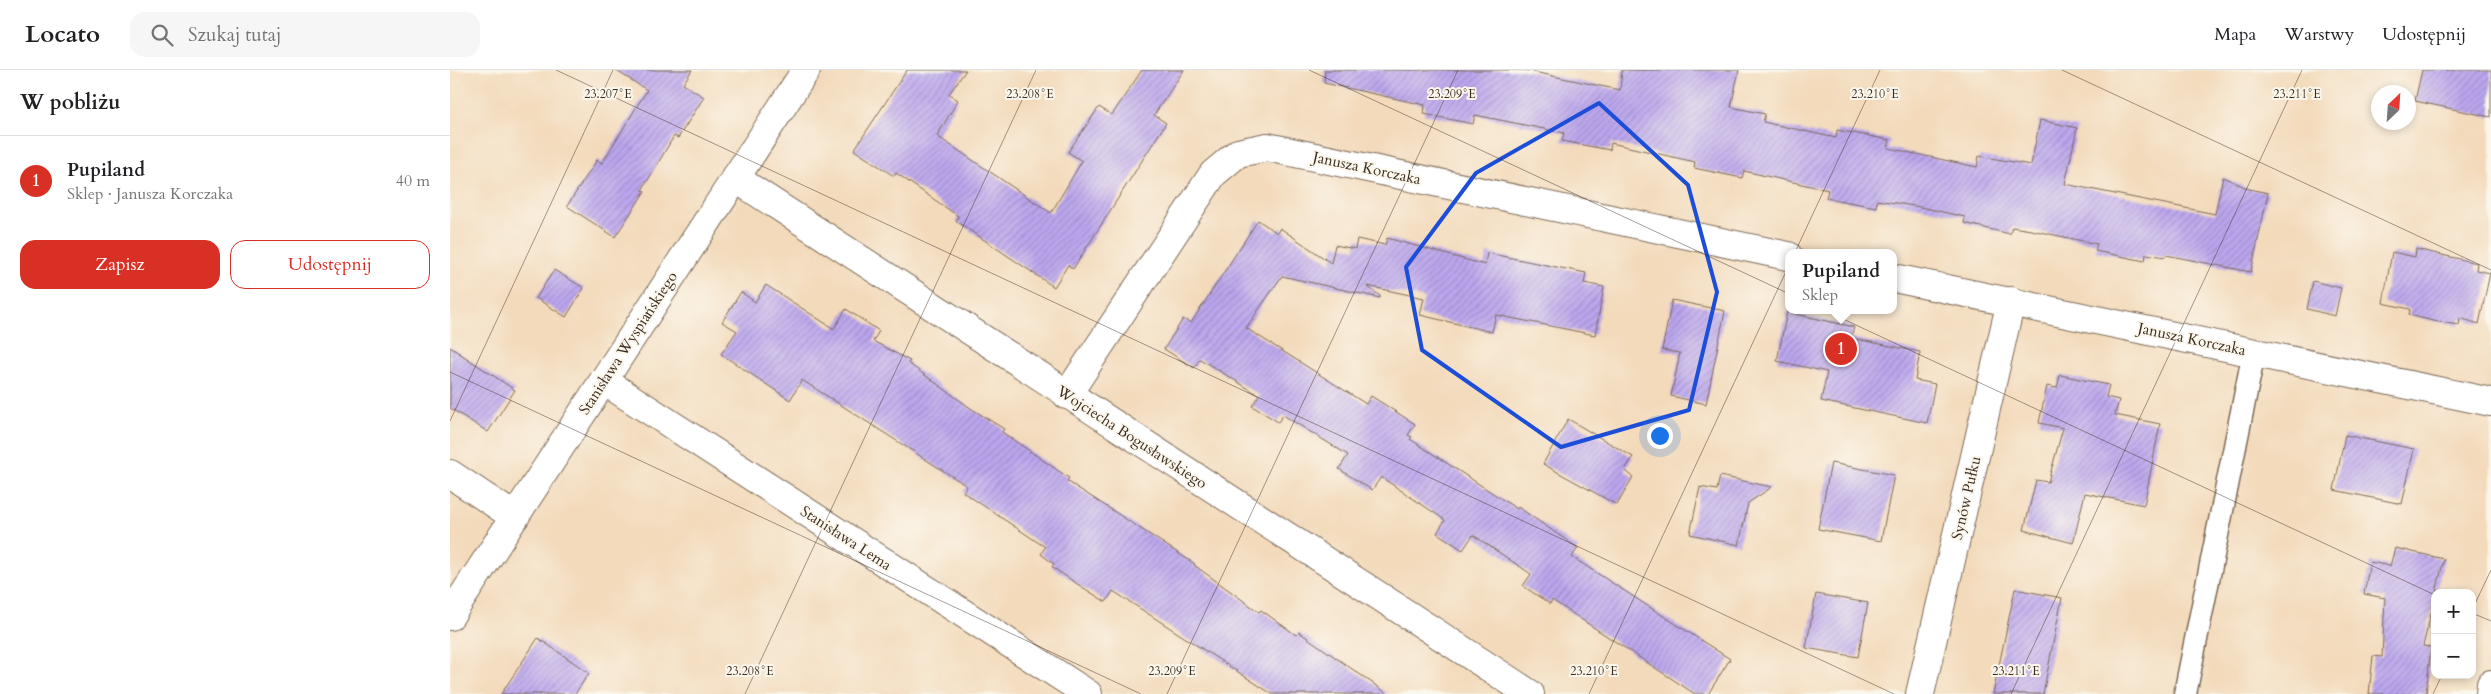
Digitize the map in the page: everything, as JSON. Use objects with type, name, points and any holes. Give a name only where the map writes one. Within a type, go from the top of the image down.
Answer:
[{"type":"street","name":"Stanisława Wyspiańskiego","points":[[450,616],[806,70]]},
{"type":"street","name":"Janusza Korczaka","points":[[1067,395],[1212,174],[1238,153],[1267,146],[1785,255]]},
{"type":"street","name":"Wojciecha Bogusławskiego","points":[[735,178],[1530,694]]},
{"type":"street","name":"Janusza Korczaka","points":[[1897,279],[2491,402]]},
{"type":"street","name":"Synów Pułku","points":[[1920,694],[2010,301]]},
{"type":"street","name":"Stanisława Lema","points":[[604,381],[1088,694]]},
{"type":"street","points":[[450,474],[515,517]]},
{"type":"street","points":[[2490,694],[2491,684]]},
{"type":"lane","points":[[2185,694],[2254,352]]},
{"type":"highlighted area","points":[[1599,103],[1688,185],[1717,292],[1689,410],[1561,447],[1422,350],[1406,267],[1476,173]]},
{"type":"building","points":[[615,70],[692,70],[683,84],[704,97],[678,138],[674,136],[642,190],[645,191],[615,237],[567,206],[597,160],[602,163],[647,90]]},
{"type":"building","points":[[907,70],[966,70],[949,94],[958,100],[937,136],[1051,213],[1082,161],[1068,152],[1099,107],[1112,115],[1142,70],[1184,70],[1154,115],[1166,123],[1073,269],[1068,265],[1054,287],[956,221],[958,216],[896,173],[894,176],[854,150]]},
{"type":"building","points":[[1325,70],[1524,70],[1620,90],[1622,70],[1739,70],[1731,107],[1765,114],[1763,122],[1836,138],[1837,130],[1890,140],[1888,148],[1977,167],[1979,156],[2031,165],[2040,120],[2077,128],[2065,184],[2215,214],[2223,177],[2249,189],[2268,193],[2251,272],[2166,255],[2165,257],[2146,254],[2145,261],[2095,251],[2097,244],[2012,227],[2010,234],[1964,223],[1965,217],[1920,207],[1877,200],[1876,207],[1826,198],[1828,190],[1744,171],[1742,178],[1694,168],[1695,162],[1611,143],[1610,150],[1562,141],[1564,133],[1475,115],[1473,124],[1424,114],[1425,105],[1324,83]]},
{"type":"building","points":[[2422,70],[2491,70],[2491,117],[2416,101]]},
{"type":"building","points":[[1258,220],[1277,233],[1280,228],[1331,263],[1335,245],[1355,249],[1357,239],[1385,245],[1387,238],[1485,265],[1487,253],[1586,273],[1584,283],[1604,287],[1595,335],[1496,315],[1492,332],[1420,315],[1424,298],[1367,286],[1380,298],[1282,276],[1246,328],[1366,404],[1371,396],[1415,424],[1408,435],[1412,437],[1410,439],[1517,509],[1518,507],[1578,548],[1572,557],[1730,659],[1708,694],[1695,694],[1552,600],[1550,604],[1523,586],[1531,574],[1473,535],[1463,550],[1437,533],[1445,520],[1381,477],[1372,490],[1339,469],[1348,455],[1283,415],[1278,422],[1252,406],[1259,395],[1200,359],[1194,368],[1164,349],[1183,319],[1191,323]]},
{"type":"building","points":[[2416,249],[2477,263],[2476,270],[2490,273],[2479,324],[2460,318],[2459,325],[2433,321],[2409,315],[2410,309],[2383,303],[2392,252],[2415,257]]},
{"type":"building","points":[[554,270],[584,288],[566,317],[536,298]]},
{"type":"building","points":[[2313,281],[2341,288],[2335,316],[2307,309]]},
{"type":"building","points":[[766,285],[834,329],[846,309],[879,331],[873,341],[910,361],[908,363],[972,409],[1004,429],[1002,432],[1069,478],[1067,481],[1195,564],[1259,612],[1261,610],[1296,635],[1299,632],[1388,694],[1272,694],[1113,591],[1106,602],[1052,567],[1054,564],[1041,554],[1045,547],[963,492],[967,486],[802,380],[790,400],[721,354],[737,331],[722,322],[741,292],[755,302]]},
{"type":"building","points":[[1672,300],[1725,311],[1706,404],[1671,396],[1680,353],[1662,350]]},
{"type":"building","points":[[1787,314],[1796,314],[1854,327],[1851,338],[1920,352],[1915,380],[1935,384],[1927,423],[1821,401],[1827,372],[1777,361]]},
{"type":"building","points":[[450,347],[515,390],[488,432],[450,408]]},
{"type":"building","points":[[2060,375],[2109,385],[2106,397],[2119,400],[2115,415],[2160,424],[2144,505],[2085,493],[2073,543],[2024,530],[2036,480],[2048,482],[2063,428],[2039,423],[2047,386],[2057,388]]},
{"type":"building","points":[[1568,419],[1633,457],[1625,470],[1633,477],[1617,505],[1543,464]]},
{"type":"building","points":[[2345,435],[2414,449],[2402,504],[2334,490]]},
{"type":"building","points":[[1831,463],[1894,475],[1881,541],[1818,529]]},
{"type":"building","points":[[1720,476],[1772,487],[1748,503],[1739,545],[1690,534],[1700,487],[1717,490]]},
{"type":"building","points":[[2395,548],[2444,559],[2437,589],[2431,589],[2431,613],[2423,646],[2431,647],[2426,694],[2369,694],[2373,656],[2382,657],[2385,598],[2364,594],[2370,562],[2390,566]]},
{"type":"building","points":[[2015,589],[2062,598],[2043,694],[1993,694]]},
{"type":"building","points":[[1816,594],[1868,603],[1858,657],[1806,648]]},
{"type":"building","points":[[538,638],[589,673],[575,694],[501,694]]},
{"type":"place","name":"Pupiland","points":[[1841,349]]}]
